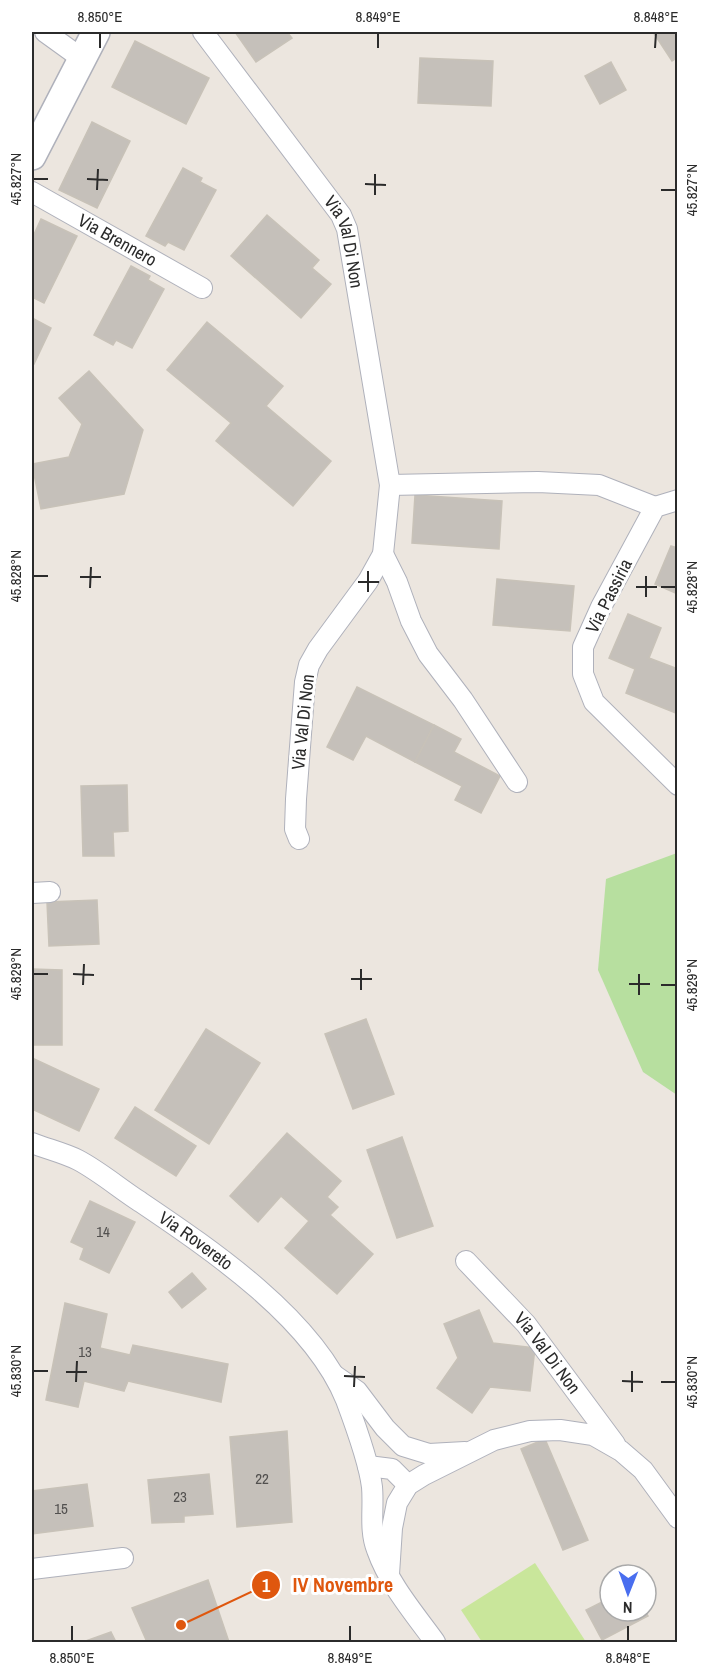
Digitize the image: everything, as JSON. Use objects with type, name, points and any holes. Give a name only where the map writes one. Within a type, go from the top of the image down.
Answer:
[{"type":"street","points":[[45,32],[81,58]]},
{"type":"street","points":[[32,156],[96,32]]},
{"type":"street","name":"Via Val Di Non","points":[[203,34],[341,215],[347,229],[390,485],[383,554],[368,581],[339,619],[309,665],[305,682],[296,799],[295,829],[299,839]]},
{"type":"street","name":"Via Brennero","points":[[32,192],[202,288]]},
{"type":"street","points":[[390,485],[538,482],[599,485],[656,507],[678,500]]},
{"type":"street","name":"Via Passiria","points":[[656,507],[601,608],[583,647],[583,674],[594,702],[678,784]]},
{"type":"street","points":[[383,554],[397,582],[411,621],[428,654],[464,700],[517,782]]},
{"type":"street","name":"Via Rovereto","points":[[32,1143],[78,1160],[190,1235],[255,1287],[303,1332],[333,1374],[346,1400],[368,1466],[372,1488],[372,1524],[376,1549],[389,1574],[435,1642]]},
{"type":"street","name":"Via Val Di Non","points":[[466,1261],[526,1324],[621,1451]]},
{"type":"street","name":"Via Rovereto","points":[[333,1374],[357,1391],[385,1428],[403,1446]]},
{"type":"street","points":[[389,1574],[392,1528],[397,1503],[408,1485],[494,1440],[530,1431],[560,1430],[593,1435],[621,1451],[643,1470],[678,1518]]},
{"type":"street","points":[[392,1469],[403,1446],[429,1454],[470,1451]]},
{"type":"street","points":[[368,1466],[392,1469],[408,1485]]},
{"type":"street","points":[[32,1569],[123,1558]]},
{"type":"green space","points":[[678,853],[677,1095],[643,1072],[598,970],[606,879]]},
{"type":"green space","points":[[535,1563],[586,1642],[482,1642],[461,1610]]},
{"type":"building","points":[[235,32],[287,32],[292,38],[256,62]]},
{"type":"building","points":[[653,32],[678,32],[678,57],[672,61]]},
{"type":"building","points":[[135,41],[209,78],[186,124],[112,87]]},
{"type":"building","points":[[420,58],[493,61],[491,106],[418,103]]},
{"type":"building","points":[[611,62],[626,90],[600,104],[585,76]]},
{"type":"building","points":[[92,122],[130,141],[97,208],[59,190]]},
{"type":"building","points":[[183,168],[202,178],[200,182],[216,190],[184,250],[168,242],[165,246],[146,236]]},
{"type":"building","points":[[267,215],[319,260],[312,268],[331,284],[301,318],[231,256]]},
{"type":"building","points":[[41,219],[77,236],[44,303],[32,297],[32,239]]},
{"type":"building","points":[[131,266],[150,276],[148,280],[164,289],[132,348],[116,340],[113,345],[94,335]]},
{"type":"building","points":[[32,318],[51,328],[34,364],[32,363]]},
{"type":"building","points":[[207,322],[283,386],[266,406],[331,461],[293,506],[216,441],[231,423],[167,370]]},
{"type":"building","points":[[89,371],[143,430],[124,494],[41,509],[32,464],[69,457],[82,424],[59,398]]},
{"type":"building","points":[[415,495],[502,501],[499,549],[412,543]]},
{"type":"building","points":[[671,546],[678,548],[678,594],[655,584]]},
{"type":"building","points":[[497,579],[574,586],[570,631],[493,625]]},
{"type":"building","points":[[628,614],[661,628],[649,658],[678,669],[678,714],[626,693],[635,669],[609,658]]},
{"type":"building","points":[[357,687],[434,725],[415,762],[366,736],[353,760],[327,747]]},
{"type":"building","points":[[434,725],[461,739],[454,752],[500,776],[481,813],[455,800],[462,786],[415,762]]},
{"type":"building","points":[[127,785],[128,831],[113,832],[114,856],[83,856],[81,786]]},
{"type":"building","points":[[97,900],[99,944],[49,946],[47,902]]},
{"type":"building","points":[[32,969],[62,970],[62,1045],[32,1045]]},
{"type":"building","points":[[366,1019],[394,1094],[353,1109],[325,1034]]},
{"type":"building","points":[[206,1029],[260,1063],[209,1144],[155,1110]]},
{"type":"building","points":[[32,1058],[99,1089],[79,1131],[32,1109]]},
{"type":"building","points":[[135,1107],[196,1146],[176,1176],[115,1138]]},
{"type":"building","points":[[287,1133],[341,1181],[327,1197],[338,1207],[330,1215],[373,1254],[337,1294],[285,1248],[309,1221],[281,1196],[258,1222],[230,1196]]},
{"type":"building","points":[[402,1137],[433,1226],[397,1238],[367,1150]]},
{"type":"building","points":[[90,1201],[135,1222],[109,1273],[80,1259],[84,1248],[71,1242]]},
{"type":"building","points":[[192,1273],[206,1289],[182,1308],[169,1292]]},
{"type":"building","points":[[65,1303],[107,1314],[100,1348],[130,1355],[133,1345],[228,1364],[221,1402],[128,1381],[124,1391],[84,1381],[78,1407],[46,1400]]},
{"type":"building","points":[[479,1310],[493,1343],[535,1348],[530,1391],[490,1387],[472,1413],[437,1388],[458,1358],[444,1324]]},
{"type":"building","points":[[287,1431],[292,1522],[237,1527],[230,1437]]},
{"type":"building","points":[[545,1439],[588,1540],[563,1550],[521,1449]]},
{"type":"building","points":[[209,1474],[213,1514],[184,1516],[184,1522],[152,1523],[148,1480]]},
{"type":"building","points":[[87,1484],[93,1526],[32,1534],[32,1491]]},
{"type":"building","points":[[208,1580],[229,1642],[147,1642],[132,1608]]},
{"type":"building","points":[[598,1604],[598,1623],[635,1623],[602,1640],[586,1610]]},
{"type":"building","points":[[111,1632],[116,1642],[83,1642]]},
{"type":"place","name":"IV Novembre","points":[[181,1625]]}]
